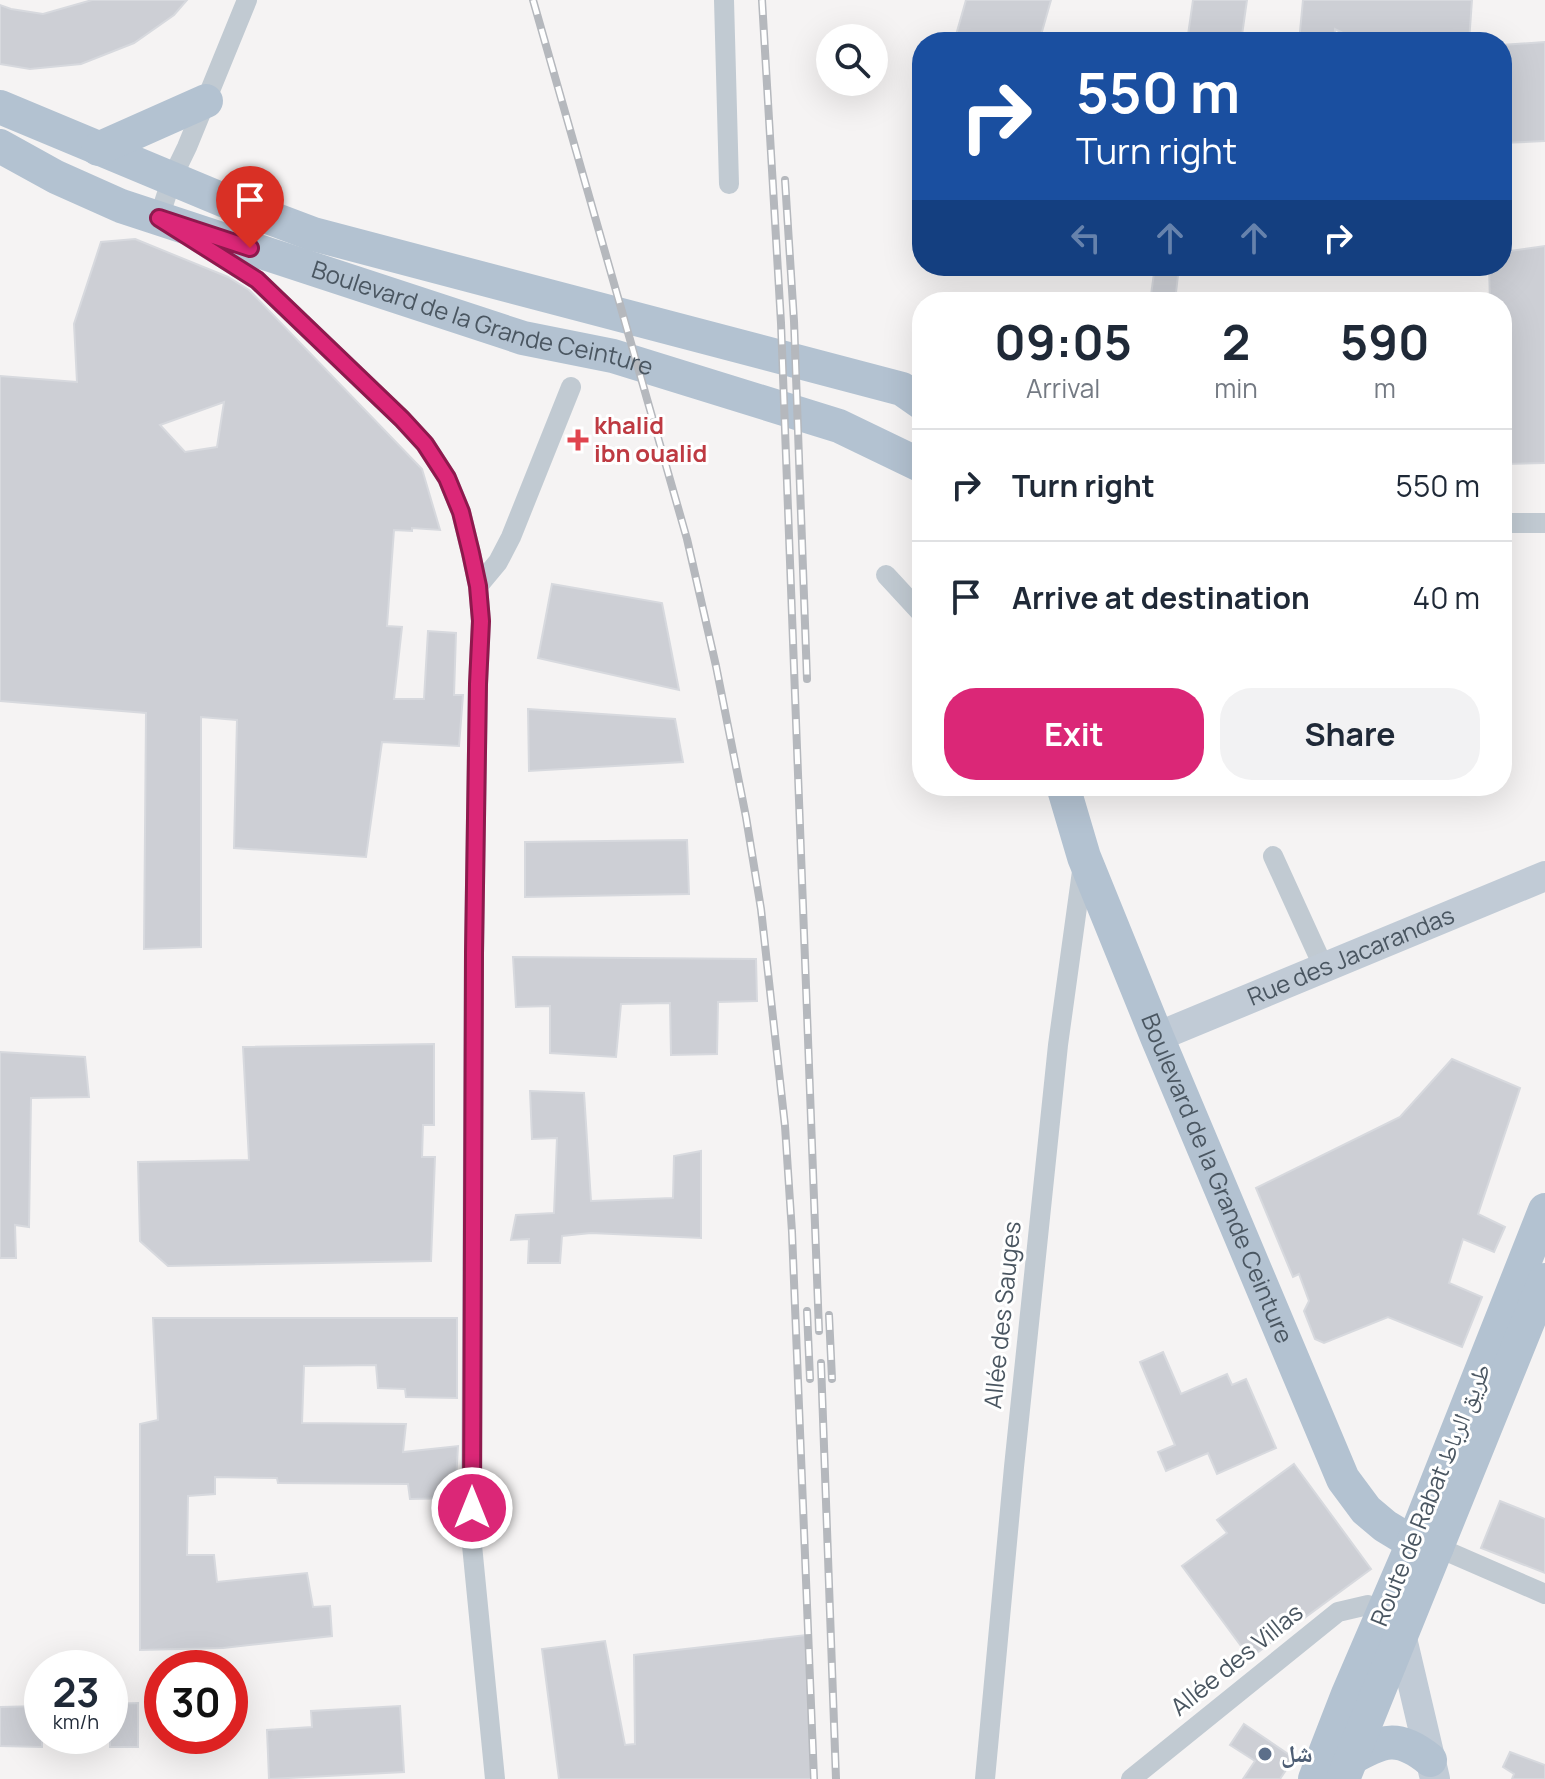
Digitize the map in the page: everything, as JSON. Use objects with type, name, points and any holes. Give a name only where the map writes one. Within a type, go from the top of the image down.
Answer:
[{"type":"main road","points":[[98,149],[206,101]]},
{"type":"main road","name":"Boulevard de la Grande Ceinture","points":[[0,107],[313,234],[902,389],[912,396]]},
{"type":"main road","name":"Boulevard de la Grande Ceinture","points":[[0,146],[56,177],[121,206],[523,338],[613,356],[839,426],[912,461]]},
{"type":"main road","name":"Boulevard de la Grande Ceinture","points":[[1066,796],[1084,857],[1157,1037],[1343,1479],[1366,1510],[1385,1526],[1425,1545]]},
{"type":"main road","name":"Route de Rabat طريق الرباط","points":[[1425,1545],[1545,1210]]},
{"type":"main road","name":"Route de Rabat طريق الرباط","points":[[1346,1769],[1392,1622],[1545,1280]]},
{"type":"main road","name":"Route de Rabat طريق الرباط","points":[[1315,1779],[1348,1694],[1392,1622]]},
{"type":"main road","points":[[1346,1769],[1374,1745],[1399,1743],[1418,1750],[1432,1770]]},
{"type":"street","points":[[247,0],[172,178],[159,218],[257,280],[425,444],[447,478],[461,512],[478,586],[481,621],[474,969],[471,1535],[495,1779]]},
{"type":"street","points":[[724,0],[729,184]]},
{"type":"street","points":[[478,586],[498,562],[511,537],[571,387]]},
{"type":"street","points":[[1512,523],[1545,523]]},
{"type":"street","points":[[886,575],[912,603]]},
{"type":"street","points":[[1273,856],[1324,968]]},
{"type":"street","name":"Allée des Sauges","points":[[985,1779],[1058,1045],[1084,857]]},
{"type":"street","name":"Rue des Jacarandas","points":[[1157,1037],[1545,876]]},
{"type":"street","points":[[1425,1545],[1545,1594]]},
{"type":"street","name":"Allée des Villas","points":[[1131,1779],[1338,1612],[1368,1605],[1392,1622]]},
{"type":"street","points":[[1392,1622],[1432,1770]]},
{"type":"building","points":[[92,0],[187,0],[174,15],[134,43],[81,64],[30,69],[0,64],[0,5],[43,14]]},
{"type":"building","points":[[966,0],[1051,0],[1042,32],[957,32]]},
{"type":"building","points":[[1193,0],[1247,0],[1242,32],[1188,32]]},
{"type":"building","points":[[1303,0],[1472,0],[1470,32],[1341,32],[1335,29],[1335,32],[1300,32]]},
{"type":"building","points":[[1545,42],[1545,141],[1512,143],[1512,44]]},
{"type":"building","points":[[135,239],[228,277],[249,290],[422,469],[440,530],[394,530],[387,626],[402,627],[394,699],[424,699],[428,631],[456,633],[454,695],[463,695],[459,746],[382,742],[366,857],[234,848],[237,720],[201,717],[201,947],[144,949],[146,713],[0,701],[0,376],[77,382],[74,324],[101,242]],"holes":[[[224,402],[217,447],[185,452],[160,425]]]},
{"type":"building","points":[[1545,246],[1545,463],[1512,464],[1512,292],[1490,292],[1489,276],[1512,276],[1512,251]]},
{"type":"building","points":[[1154,276],[1178,276],[1176,292],[1151,292]]},
{"type":"building","points":[[552,584],[662,603],[679,690],[538,658]]},
{"type":"building","points":[[528,709],[675,719],[683,762],[529,771]]},
{"type":"building","points":[[687,840],[689,894],[525,897],[525,842]]},
{"type":"building","points":[[513,957],[756,959],[757,1001],[718,1002],[717,1054],[671,1055],[670,1003],[621,1004],[616,1057],[550,1053],[550,1006],[516,1007]]},
{"type":"building","points":[[434,1044],[434,1125],[423,1125],[422,1157],[435,1157],[431,1261],[168,1266],[140,1241],[138,1162],[249,1160],[243,1047]]},
{"type":"building","points":[[0,1052],[85,1057],[89,1097],[31,1098],[29,1227],[15,1225],[16,1258],[0,1258]]},
{"type":"building","points":[[1452,1059],[1520,1088],[1478,1214],[1505,1227],[1494,1252],[1463,1239],[1449,1283],[1482,1297],[1462,1347],[1388,1317],[1324,1343],[1315,1339],[1304,1311],[1309,1301],[1299,1274],[1293,1277],[1256,1188],[1400,1117]]},
{"type":"building","points":[[530,1091],[584,1093],[591,1201],[673,1198],[674,1156],[701,1151],[701,1238],[591,1233],[562,1236],[560,1263],[528,1263],[529,1239],[511,1240],[516,1215],[554,1213],[557,1138],[532,1139]]},
{"type":"building","points":[[153,1318],[457,1318],[457,1398],[406,1397],[405,1389],[378,1388],[376,1365],[304,1366],[302,1423],[406,1424],[403,1452],[458,1446],[455,1498],[410,1499],[408,1484],[278,1483],[277,1478],[215,1477],[215,1494],[188,1496],[187,1555],[214,1555],[217,1582],[307,1573],[313,1607],[330,1606],[332,1636],[223,1648],[140,1650],[140,1424],[158,1420]]},
{"type":"building","points":[[1163,1352],[1181,1394],[1227,1374],[1232,1385],[1246,1379],[1276,1448],[1217,1474],[1208,1453],[1166,1471],[1158,1452],[1175,1445],[1140,1362]]},
{"type":"building","points":[[1294,1464],[1371,1569],[1250,1658],[1182,1566],[1227,1533],[1217,1520]]},
{"type":"building","points":[[1500,1501],[1545,1519],[1545,1573],[1481,1548]]},
{"type":"building","points":[[806,1635],[813,1779],[559,1779],[542,1649],[605,1641],[625,1745],[635,1744],[634,1655]]},
{"type":"building","points":[[128,1703],[138,1703],[138,1747],[128,1747]]},
{"type":"building","points":[[24,1706],[24,1747],[0,1746],[0,1707]]},
{"type":"building","points":[[400,1706],[404,1772],[269,1779],[267,1730],[312,1727],[311,1711]]},
{"type":"building","name":"شل","points":[[1244,1724],[1294,1758],[1280,1779],[1243,1779],[1255,1761],[1230,1745]]},
{"type":"building","points":[[1510,1752],[1545,1765],[1545,1779],[1512,1779],[1514,1774],[1503,1767]]},
{"type":"railway","points":[[533,0],[687,539],[716,666],[761,909],[785,1126],[792,1232],[814,1779]]},
{"type":"railway","points":[[762,0],[781,323],[819,1331]]},
{"type":"railway","points":[[785,180],[794,321],[807,679]]},
{"type":"railway","points":[[807,1311],[810,1379]]},
{"type":"railway","points":[[829,1315],[832,1379]]},
{"type":"railway","points":[[821,1363],[836,1779]]},
{"type":"place","name":"khalid ibn oualid","points":[[578,440]]},
{"type":"place","name":"شل","points":[[1265,1754]]},
{"type":"route","points":[[250,248],[159,218],[257,280],[425,444],[447,478],[461,512],[478,586],[481,621],[474,953],[472,1508]]}]
